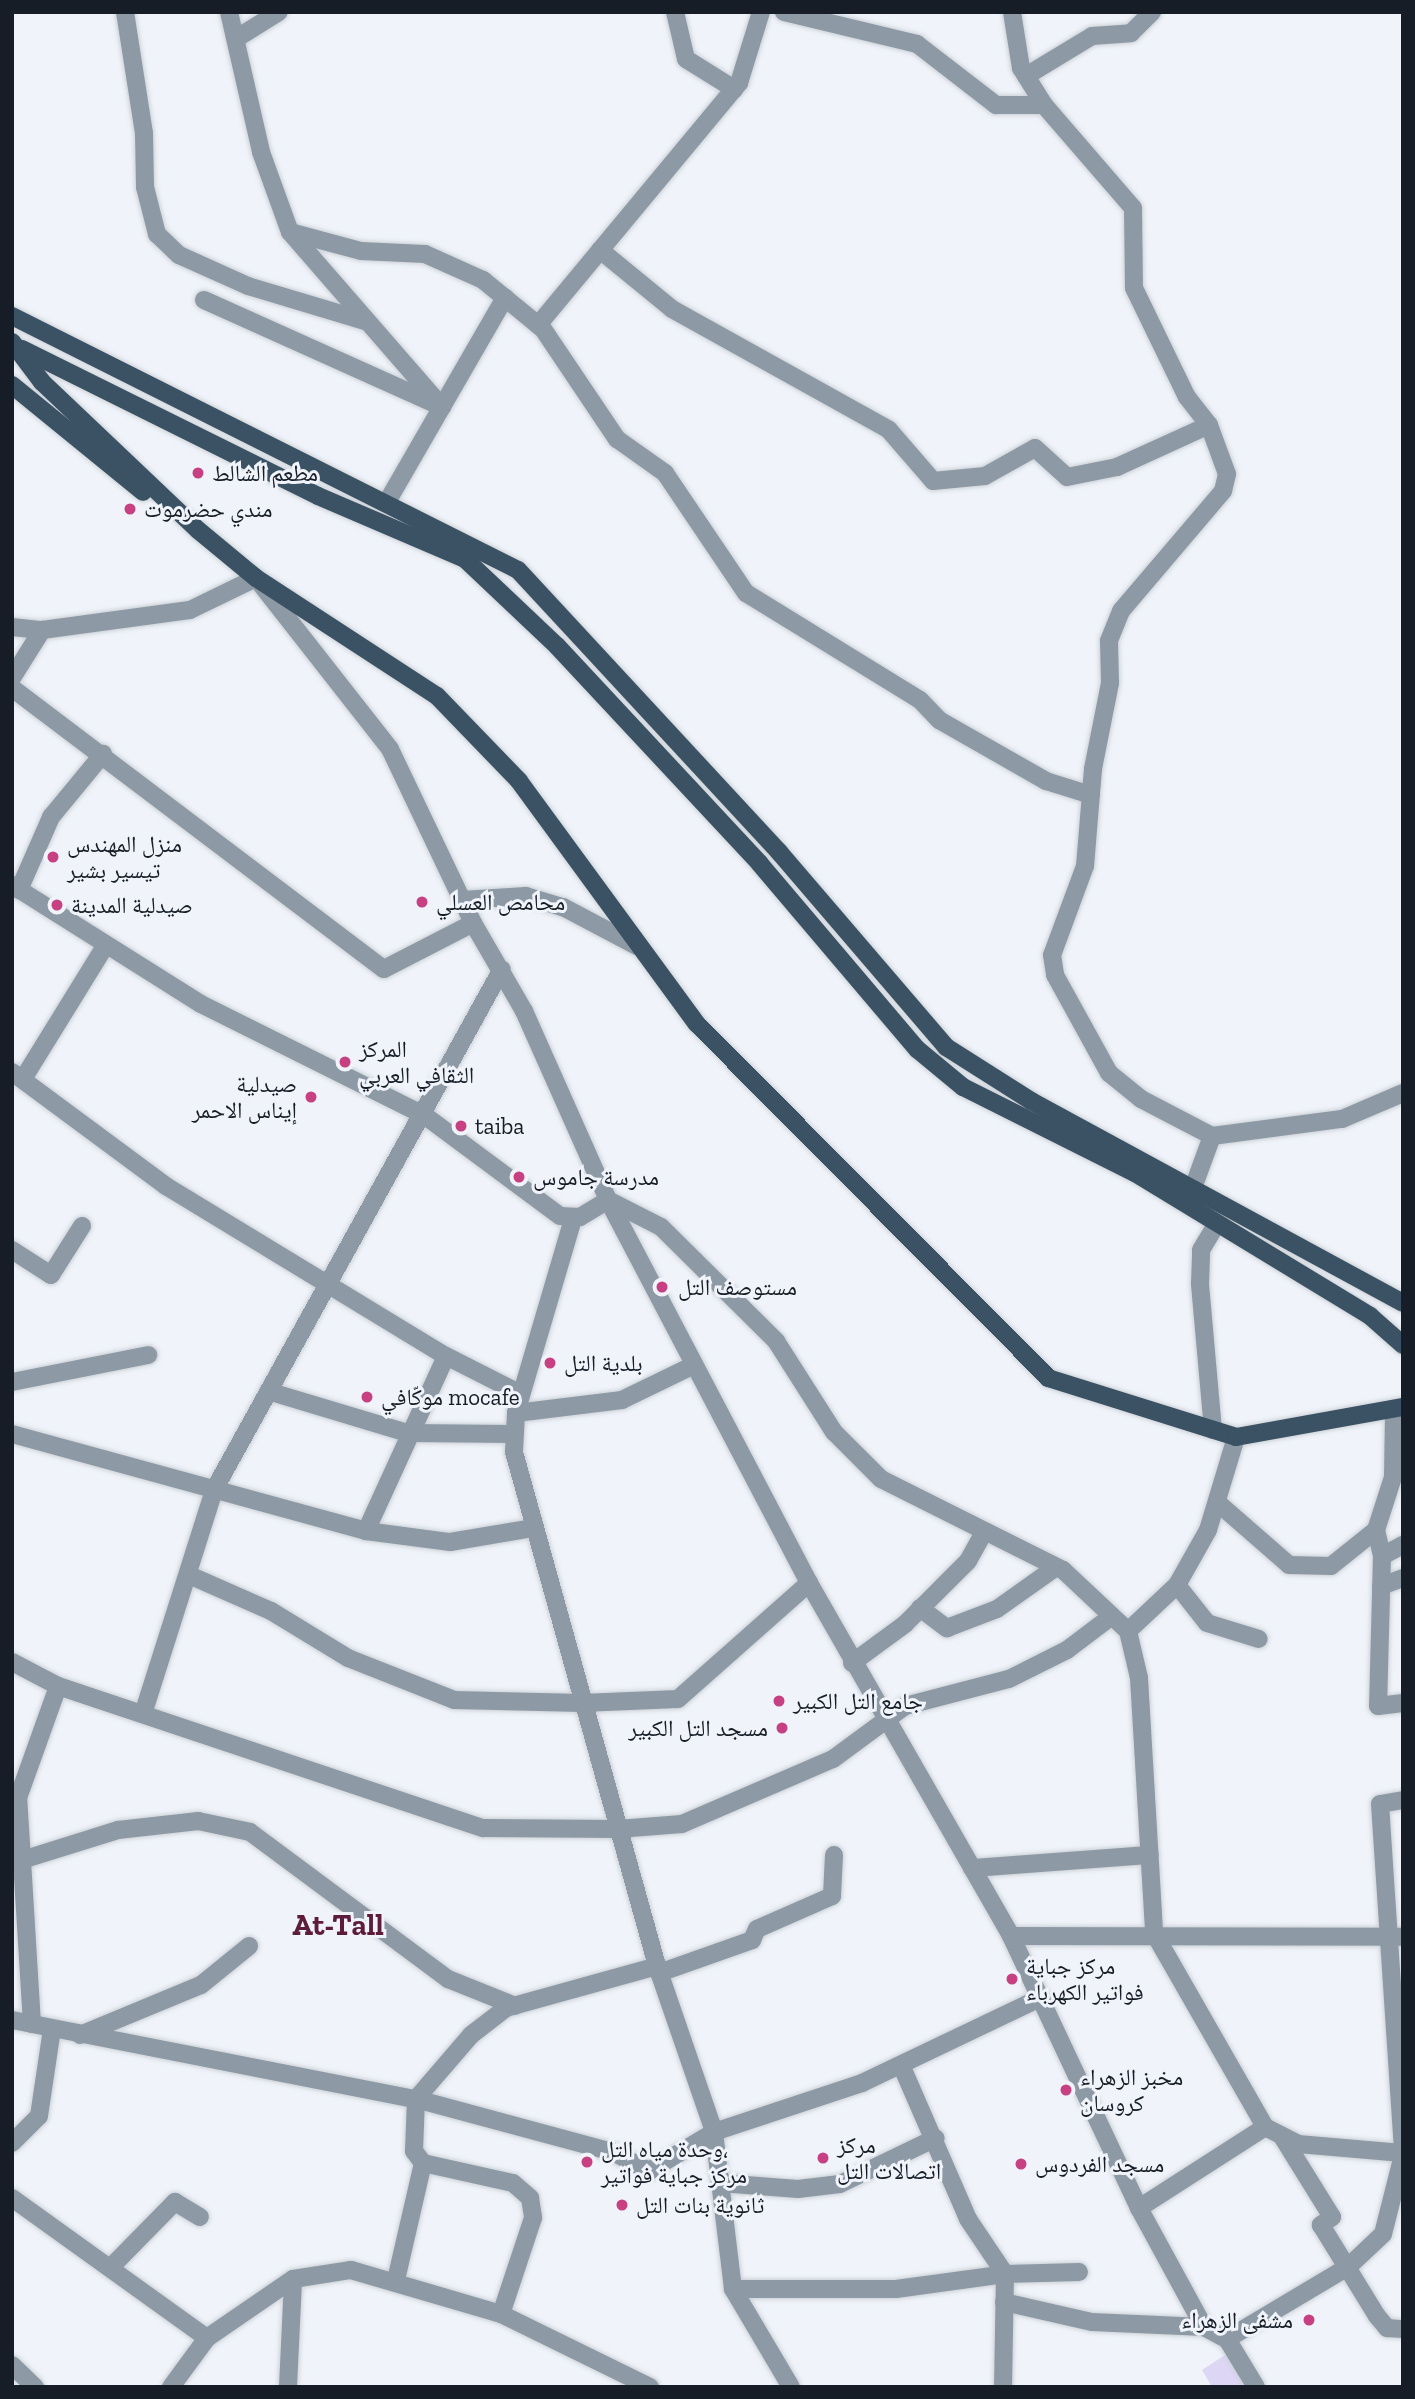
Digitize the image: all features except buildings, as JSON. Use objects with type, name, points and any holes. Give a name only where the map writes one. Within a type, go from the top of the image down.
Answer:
[{"type":"main road","points":[[12,316],[518,570],[779,852],[946,1047],[1192,1188],[1403,1303]]},
{"type":"main road","points":[[13,344],[42,382],[198,530]]},
{"type":"main road","points":[[13,344],[305,490],[465,559],[557,646],[750,854],[917,1049],[963,1087],[1135,1173],[1370,1316],[1403,1345]]},
{"type":"main road","points":[[12,385],[256,578],[437,696],[519,781],[637,946],[697,1024],[1048,1378],[1236,1437],[1399,1408]]},
{"type":"street","points":[[125,12],[144,133],[145,187],[157,234],[179,255],[248,286],[368,322]]},
{"type":"street","points":[[229,12],[261,152],[290,232],[442,407]]},
{"type":"street","points":[[237,38],[279,12]]},
{"type":"street","points":[[675,12],[686,59],[734,89]]},
{"type":"street","points":[[538,325],[734,89],[761,12]]},
{"type":"street","points":[[784,12],[917,44],[996,105],[1044,105]]},
{"type":"street","points":[[836,12],[851,27]]},
{"type":"street","points":[[1012,12],[1026,76],[1044,105],[1133,208],[1134,288],[1187,397],[1209,425],[1224,458],[1223,491],[1121,611],[1109,641],[1110,683],[1091,795],[1085,866],[1052,955],[1055,975],[1109,1073],[1141,1099],[1212,1136],[1342,1119],[1403,1093]]},
{"type":"street","points":[[1026,76],[1092,36],[1131,33],[1152,12]]},
{"type":"street","points":[[290,232],[360,251],[425,254],[483,280],[538,325],[617,439],[665,473],[746,593],[920,700],[940,720],[1045,781],[1091,795]]},
{"type":"street","points":[[600,250],[672,309],[889,429],[933,481],[985,476],[1035,448],[1067,477],[1117,467],[1209,425]]},
{"type":"street","points":[[387,502],[505,298]]},
{"type":"street","points":[[204,300],[442,407]]},
{"type":"street","points":[[12,627],[42,630],[190,610],[256,578],[390,748],[473,923],[502,969],[608,1200],[852,1662],[1011,1936],[1139,2208],[1204,2327]]},
{"type":"street","points":[[12,678],[42,630]]},
{"type":"street","points":[[12,688],[103,754],[384,969],[473,923]]},
{"type":"street","points":[[103,754],[51,817],[15,887],[201,1004],[424,1115],[560,1216],[573,1219],[608,1200]]},
{"type":"street","points":[[462,900],[526,896],[563,906],[637,946]]},
{"type":"street","points":[[105,946],[18,1076],[130,1164],[446,1356],[521,1394]]},
{"type":"street","points":[[143,1714],[214,1490],[271,1392],[326,1282],[424,1115],[502,969]]},
{"type":"street","points":[[1192,1188],[1212,1136]]},
{"type":"street","points":[[608,1200],[661,1227],[776,1341],[834,1432],[881,1479],[983,1534],[1056,1567],[1128,1631],[1139,1678],[1154,1933],[1273,2132],[1332,2217],[1321,2225],[1382,2322],[1403,2329]]},
{"type":"street","points":[[573,1219],[521,1394],[513,1434],[534,1528],[658,1969],[714,2132],[733,2289],[791,2387]]},
{"type":"street","points":[[1213,1430],[1200,1272],[1201,1250],[1217,1223]]},
{"type":"street","points":[[12,1250],[51,1275],[82,1226]]},
{"type":"street","points":[[12,1382],[148,1354]]},
{"type":"street","points":[[366,1531],[408,1433],[446,1356]]},
{"type":"street","points":[[516,1413],[622,1400],[694,1365]]},
{"type":"street","points":[[271,1392],[408,1433],[513,1434]]},
{"type":"street","points":[[1218,1503],[1289,1565],[1331,1566],[1376,1531],[1398,1476],[1399,1408]]},
{"type":"street","points":[[12,1434],[366,1531],[450,1542],[534,1528]]},
{"type":"street","points":[[1128,1631],[1177,1585],[1218,1503],[1236,1437]]},
{"type":"street","points":[[1376,1531],[1381,1556],[1378,1706],[1403,1703]]},
{"type":"street","points":[[852,1662],[920,1608],[968,1561],[983,1534]]},
{"type":"street","points":[[1381,1556],[1403,1545]]},
{"type":"street","points":[[920,1608],[947,1628],[997,1609],[1056,1567]]},
{"type":"street","points":[[189,1575],[271,1611],[348,1658],[454,1700],[582,1703],[678,1699],[809,1583]]},
{"type":"street","points":[[1381,1586],[1403,1578]]},
{"type":"street","points":[[1177,1585],[1207,1623],[1259,1639]]},
{"type":"street","points":[[12,1662],[58,1686],[483,1828],[618,1829],[682,1824],[833,1759],[905,1706],[1009,1679],[1067,1650],[1112,1616]]},
{"type":"street","points":[[32,2024],[22,1860],[15,1806],[33,1746],[58,1686]]},
{"type":"street","points":[[1227,2339],[1349,2267],[1384,2234],[1403,2153],[1397,2019],[1397,1938],[1380,1804],[1403,1800]]},
{"type":"street","points":[[22,1860],[118,1830],[198,1821],[250,1832],[448,1979],[515,2006]]},
{"type":"street","points":[[501,2314],[533,2218],[530,2198],[513,2183],[423,2163],[414,2151],[416,2099],[471,2035],[515,2006],[658,1969],[752,1940],[757,1929],[832,1896],[834,1855]]},
{"type":"street","points":[[972,1868],[1150,1855]]},
{"type":"street","points":[[1011,1936],[1154,1933],[1397,1938]]},
{"type":"street","points":[[80,2035],[201,1985],[248,1945]]},
{"type":"street","points":[[12,2020],[416,2099],[613,2152],[649,2171],[714,2132],[902,2067],[1042,1997]]},
{"type":"street","points":[[12,2143],[39,2116],[52,2029]]},
{"type":"street","points":[[902,2067],[936,2138],[968,2220],[1005,2274],[1003,2387]]},
{"type":"street","points":[[1273,2132],[1298,2144],[1403,2153]]},
{"type":"street","points":[[1139,2208],[1273,2132]]},
{"type":"street","points":[[720,2183],[798,2189],[840,2183],[936,2138]]},
{"type":"street","points":[[396,2280],[413,2230],[423,2163]]},
{"type":"street","points":[[12,2198],[112,2266],[207,2337]]},
{"type":"street","points":[[112,2266],[175,2202],[200,2217]]},
{"type":"street","points":[[171,2387],[207,2337],[293,2279],[351,2270],[396,2280],[501,2314],[650,2387]]},
{"type":"street","points":[[733,2289],[896,2289],[1005,2274],[1079,2272]]},
{"type":"street","points":[[288,2387],[293,2279]]},
{"type":"street","points":[[1004,2302],[1092,2322],[1204,2327],[1227,2339],[1256,2387]]},
{"type":"street","points":[[12,2365],[35,2387]]},
{"type":"shaded area","points":[[1228,2353],[1254,2387],[1212,2387],[1202,2370]]},
{"type":"place","name":"مطعم الشالط","points":[[198,473]]},
{"type":"place","name":"مندي حضرموت","points":[[130,509]]},
{"type":"place","name":"منزل المهندس تيسير بشير","points":[[53,857]]},
{"type":"place","name":"محامص العسلي","points":[[422,902]]},
{"type":"place","name":"صيدلية المدينة","points":[[57,905]]},
{"type":"place","name":"المركز الثقافي العربي","points":[[345,1062]]},
{"type":"place","name":"صيدلية إيناس الاحمر","points":[[311,1097]]},
{"type":"place","name":"taiba","points":[[461,1126]]},
{"type":"place","name":"مدرسة جاموس","points":[[519,1177]]},
{"type":"place","name":"مستوصف التل","points":[[662,1287]]},
{"type":"place","name":"بلدية التل","points":[[550,1363]]},
{"type":"place","name":"موكّافي mocafe","points":[[367,1397]]},
{"type":"place","name":"جامع التل الكبير","points":[[779,1701]]},
{"type":"place","name":"مسجد التل الكبير","points":[[782,1728]]},
{"type":"place","name":"مركز جباية فواتير الكهرباء","points":[[1012,1979]]},
{"type":"place","name":"مخبز الزهراء كروسان","points":[[1066,2090]]},
{"type":"place","name":"مركز اتصالات التل","points":[[823,2158]]},
{"type":"place","name":"وحدة مياه التل، مركز جباية فواتير","points":[[587,2162]]},
{"type":"place","name":"مسجد الفردوس","points":[[1021,2164]]},
{"type":"place","name":"ثانوية بنات التل","points":[[622,2205]]},
{"type":"place","name":"مشفى الزهراء","points":[[1309,2320]]},
{"type":"district","name":"At-Tall","points":[[338,1925]]}]
